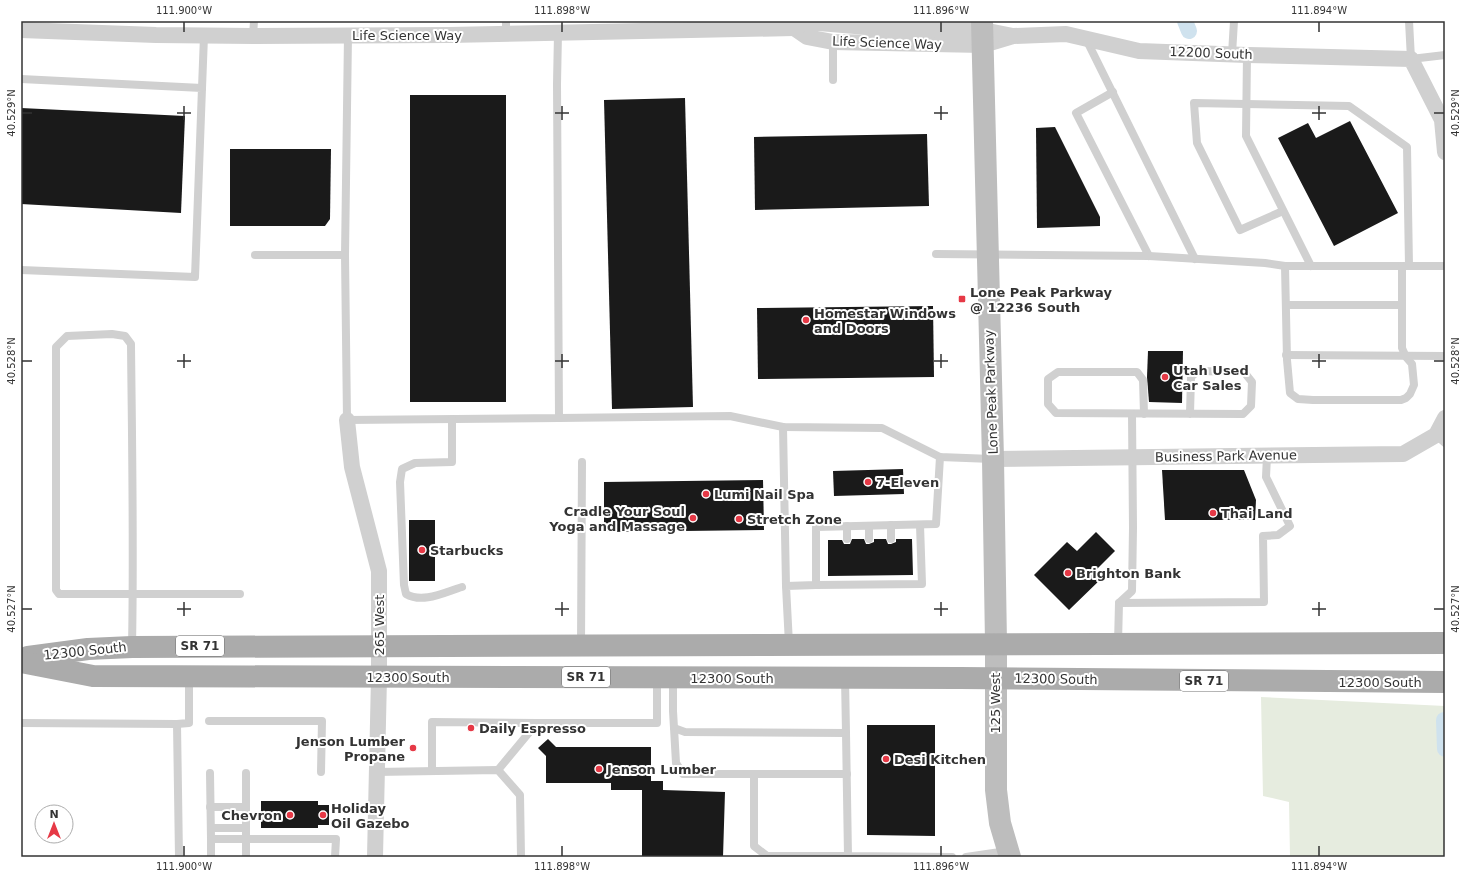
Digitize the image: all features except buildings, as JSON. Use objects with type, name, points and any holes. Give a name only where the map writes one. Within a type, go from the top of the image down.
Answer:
[{"type":"main road","name":"Lone Peak Parkway","points":[[983,32],[996,643]]},
{"type":"main road","name":"12300 South","points":[[21,658],[88,649],[132,647],[996,643],[1445,643]]},
{"type":"main road","name":"125 West","points":[[996,643],[996,801],[1002,833],[1009,854]]},
{"type":"main road","name":"12300 South","points":[[21,662],[93,676],[845,678],[1445,682]]},
{"type":"street","name":"Life Science Way","points":[[21,30],[204,36],[254,28],[348,35],[506,28],[558,33],[794,28],[803,23],[819,23],[880,28],[983,32]]},
{"type":"street","name":"Life Science Way","points":[[794,28],[807,37],[833,42],[983,32]]},
{"type":"street","name":"12200 South","points":[[983,32],[1012,36],[1066,34],[1139,51],[1411,59]]},
{"type":"street","points":[[1411,59],[1442,120],[1445,152]]},
{"type":"street","name":"Business Park Avenue","points":[[993,459],[1403,454],[1440,439],[1445,418]]},
{"type":"street","name":"265 West","points":[[347,420],[352,466],[379,571],[379,677],[375,857]]},
{"type":"lane","points":[[1234,21],[1246,105],[1246,136],[1311,266]]},
{"type":"lane","points":[[1409,21],[1411,59],[1445,55]]},
{"type":"lane","points":[[558,33],[559,418]]},
{"type":"lane","points":[[348,35],[345,255],[347,420],[730,416],[783,427],[882,428],[940,457],[993,459]]},
{"type":"lane","points":[[21,270],[195,277],[204,36]]},
{"type":"lane","points":[[1085,38],[1195,259]]},
{"type":"lane","points":[[833,42],[833,80]]},
{"type":"lane","points":[[21,80],[202,88]]},
{"type":"lane","points":[[1113,92],[1076,113],[1149,256]]},
{"type":"lane","points":[[1283,210],[1240,230],[1196,143],[1194,103],[1349,106],[1407,147],[1402,348],[1406,357],[1412,364],[1414,385],[1410,394],[1406,398],[1401,400],[1313,400],[1298,399],[1290,393],[1286,355],[1285,266]]},
{"type":"lane","points":[[936,254],[1149,256],[1265,263],[1285,266],[1445,266]]},
{"type":"lane","points":[[255,255],[345,255]]},
{"type":"lane","points":[[1286,305],[1402,305]]},
{"type":"lane","points":[[132,647],[132,594],[131,344],[125,336],[112,334],[67,336],[56,347],[56,590],[59,594],[132,594],[240,594]]},
{"type":"lane","points":[[1286,355],[1406,357],[1445,356]]},
{"type":"lane","points":[[1144,414],[1143,380],[1137,372],[1058,372],[1048,379],[1048,404],[1056,413],[1132,414],[1144,414],[1190,414],[1243,414],[1251,406],[1252,382],[1244,372],[1198,371],[1191,377],[1190,414]]},
{"type":"lane","points":[[1118,644],[1119,603],[1132,591],[1132,414]]},
{"type":"lane","points":[[452,419],[452,462],[415,462],[402,469],[400,482],[404,585],[406,594],[413,598],[422,599],[462,587]]},
{"type":"lane","points":[[783,427],[786,586],[789,644]]},
{"type":"lane","points":[[1119,603],[1264,602],[1263,536],[1278,535],[1290,526],[1266,477],[1267,456]]},
{"type":"lane","points":[[816,585],[816,526],[936,524],[940,457]]},
{"type":"lane","points":[[581,645],[582,462]]},
{"type":"lane","points":[[891,525],[891,539]]},
{"type":"lane","points":[[786,586],[922,584],[920,525]]},
{"type":"lane","points":[[846,526],[847,539]]},
{"type":"lane","points":[[869,526],[869,539]]},
{"type":"lane","points":[[870,575],[870,584]]},
{"type":"lane","points":[[891,575],[892,584]]},
{"type":"lane","points":[[847,576],[847,585]]},
{"type":"lane","points":[[21,723],[189,724],[189,676]]},
{"type":"lane","points":[[432,771],[432,722],[657,723],[665,678]]},
{"type":"lane","points":[[665,678],[673,711],[676,763],[683,774],[846,774]]},
{"type":"lane","points":[[845,678],[848,856]]},
{"type":"lane","points":[[209,721],[322,721],[322,772]]},
{"type":"lane","points":[[376,772],[498,770],[537,723]]},
{"type":"lane","points":[[176,724],[179,857]]},
{"type":"lane","points":[[674,728],[684,732],[846,733]]},
{"type":"lane","points":[[498,770],[520,795],[521,857]]},
{"type":"lane","points":[[210,773],[211,857]]},
{"type":"lane","points":[[246,773],[246,857]]},
{"type":"lane","points":[[754,774],[754,846],[767,856],[952,857]]},
{"type":"lane","points":[[210,807],[246,807]]},
{"type":"lane","points":[[211,828],[246,828]]},
{"type":"lane","points":[[211,839],[336,839],[335,857]]},
{"type":"lane","points":[[966,857],[1009,854]]},
{"type":"shaded area","points":[[1261,697],[1445,706],[1445,857],[1290,857],[1289,802],[1263,796]]},
{"type":"waterway","points":[[1185,21],[1189,31]]},
{"type":"waterway","points":[[1444,720],[1445,749]]},
{"type":"place","name":"Lone Peak Parkway @ 12236 South","points":[[962,299]]},
{"type":"place","name":"Homestar Windows and Doors","points":[[806,320]]},
{"type":"place","name":"Utah Used Car Sales","points":[[1165,377]]},
{"type":"place","name":"7-Eleven","points":[[868,482]]},
{"type":"place","name":"Lumi Nail Spa","points":[[706,494]]},
{"type":"place","name":"Thai Land","points":[[1213,513]]},
{"type":"place","name":"Cradle Your Soul Yoga and Massage","points":[[693,518]]},
{"type":"place","name":"Stretch Zone","points":[[739,519]]},
{"type":"place","name":"Starbucks","points":[[422,550]]},
{"type":"place","name":"Brighton Bank","points":[[1068,573]]},
{"type":"place","name":"Daily Espresso","points":[[471,728]]},
{"type":"place","name":"Jenson Lumber Propane","points":[[413,748]]},
{"type":"place","name":"Desi Kitchen","points":[[886,759]]},
{"type":"place","name":"Jenson Lumber","points":[[599,769]]},
{"type":"place","name":"Chevron","points":[[290,815]]},
{"type":"place","name":"Holiday Oil Gazebo","points":[[323,815]]}]
